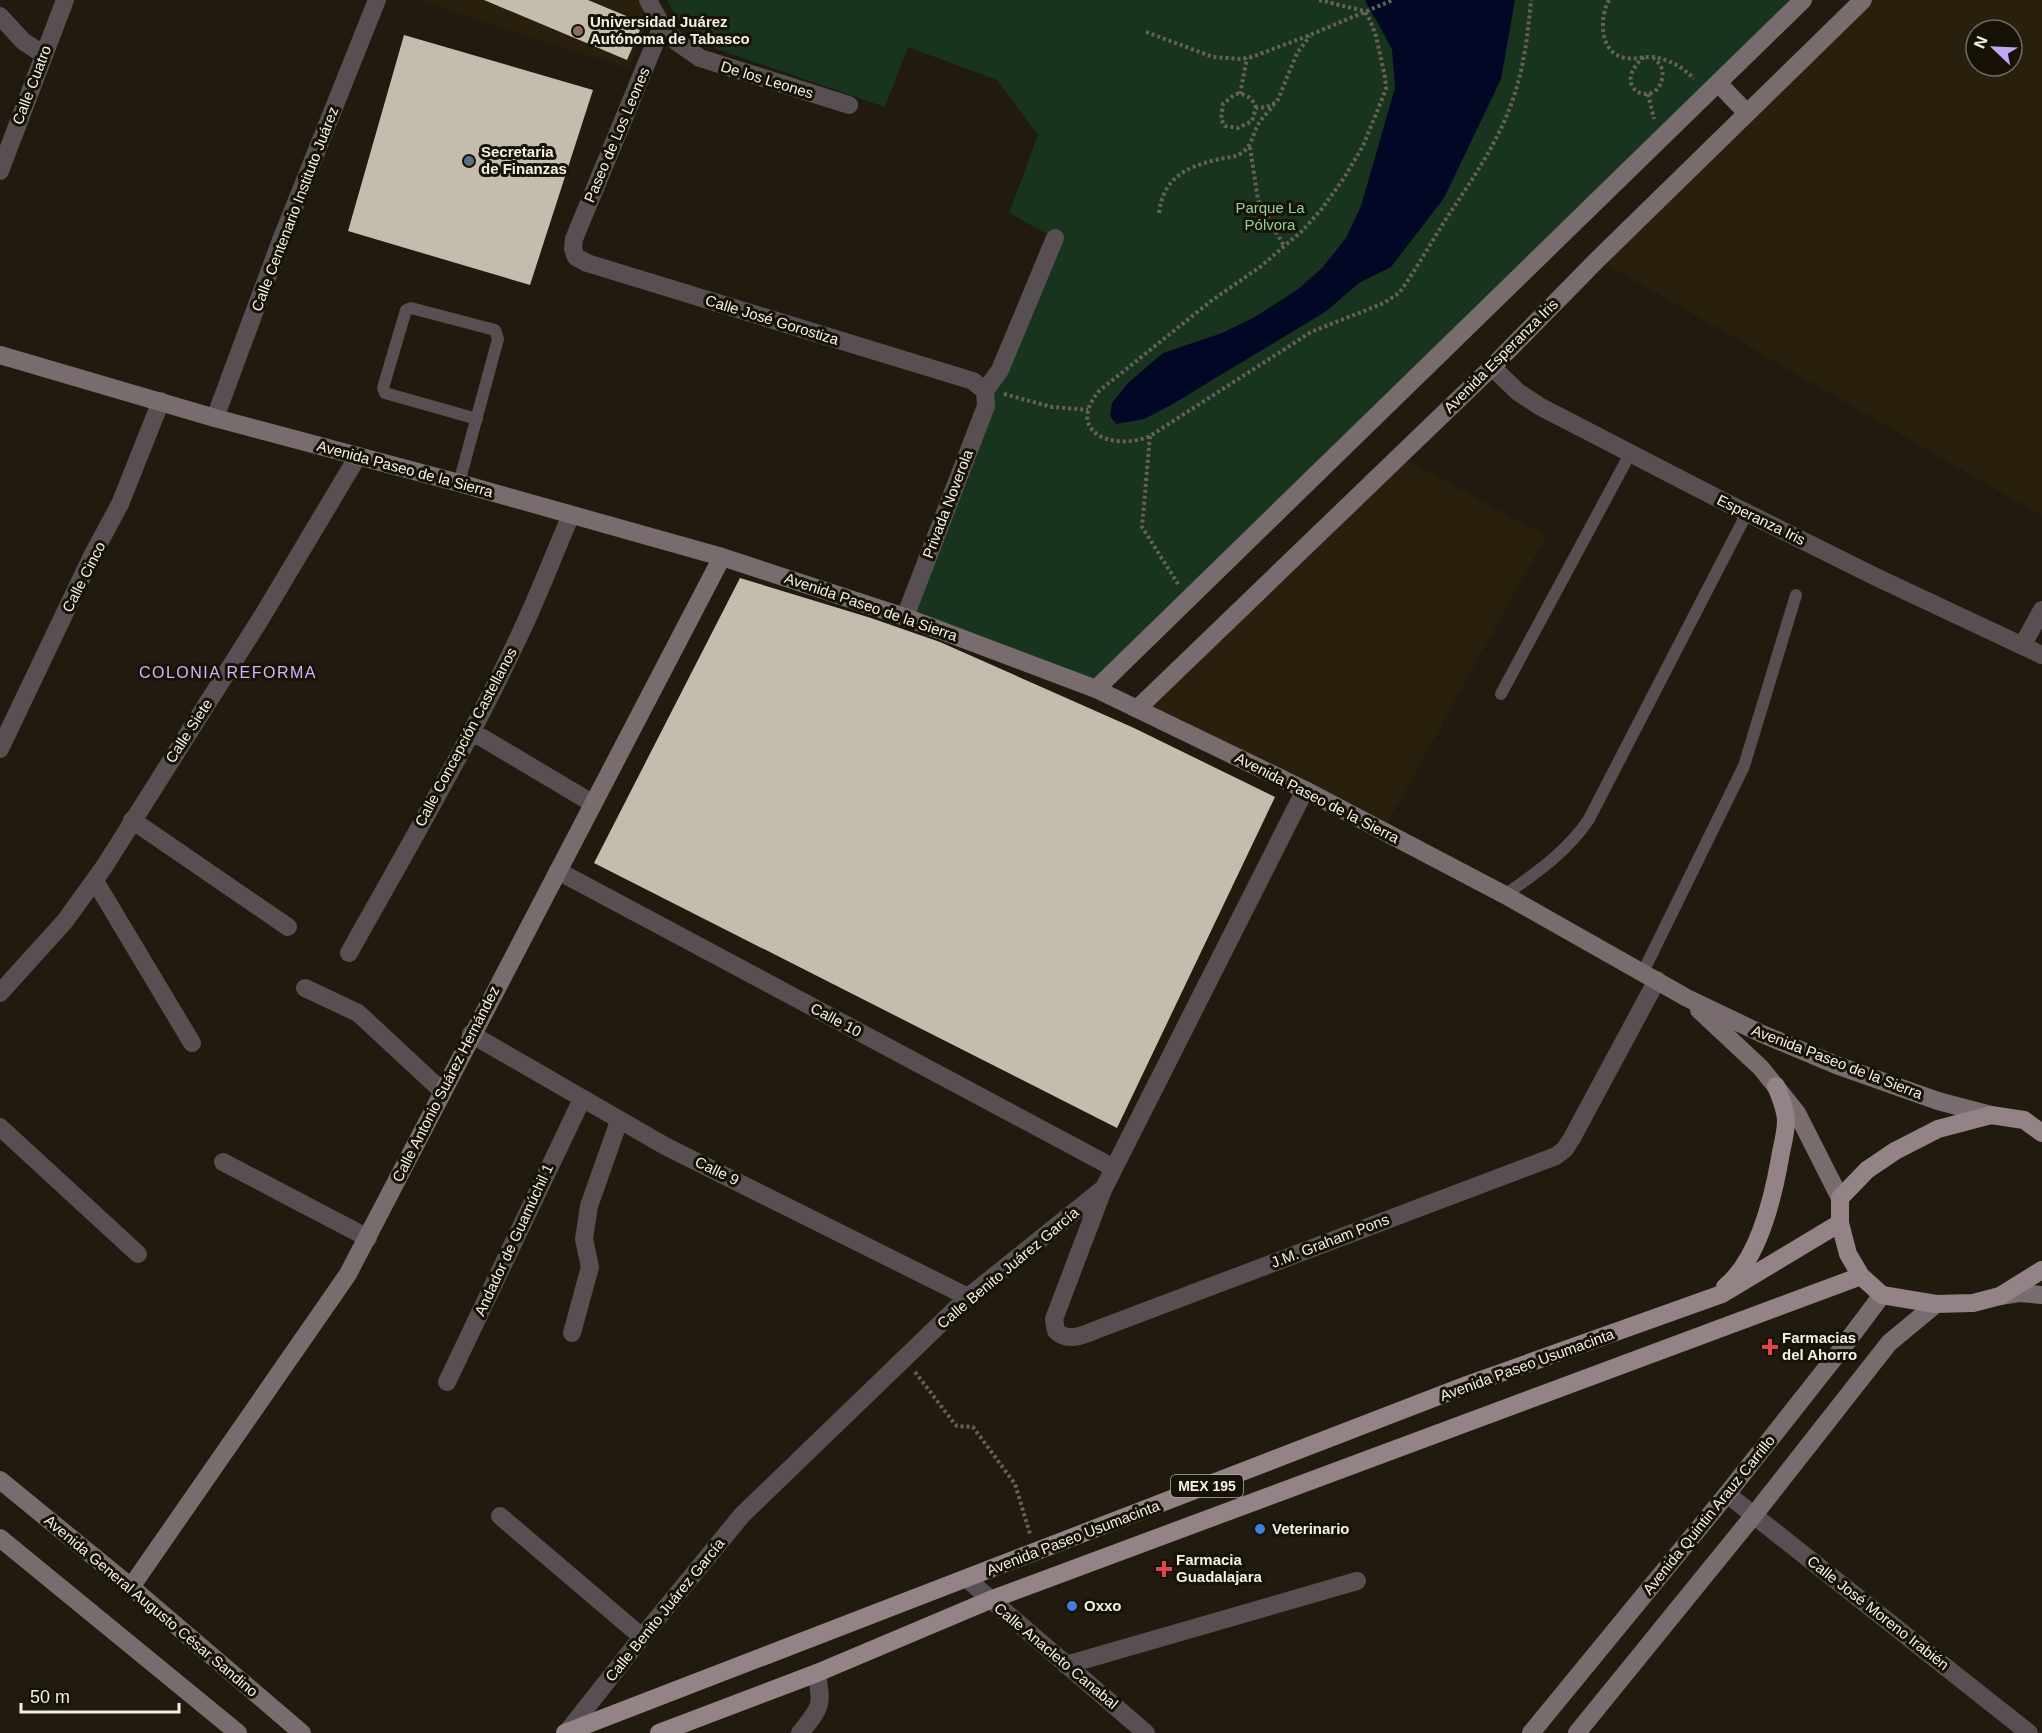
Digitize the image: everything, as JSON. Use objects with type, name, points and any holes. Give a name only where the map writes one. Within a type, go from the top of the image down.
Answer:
[{"type":"main road","points":[[1096,689],[1803,0]]},
{"type":"main road","name":"Avenida Esperanza Iris","points":[[1137,709],[1492,367],[1598,259],[1863,0]]},
{"type":"main road","points":[[1713,88],[1747,113]]},
{"type":"main road","name":"Avenida Paseo de la Sierra","points":[[0,355],[215,418],[459,483],[722,557],[905,616],[1096,689],[1305,790],[1505,895],[1687,998],[1760,1033],[1836,1065],[1938,1101],[1991,1115]]},
{"type":"main road","name":"Calle Antonio Suárez Hernández","points":[[131,1587],[348,1274],[592,802],[722,557]]},
{"type":"main road","name":"Avenida Paseo de la Sierra","points":[[1687,998],[1761,1068],[1797,1113],[1840,1198]]},
{"type":"main road","points":[[1714,1297],[1733,1281],[1750,1253],[1767,1216],[1775,1186],[1786,1120],[1776,1086]]},
{"type":"main road","points":[[2042,1133],[2033,1121],[1991,1115],[1938,1129],[1895,1151],[1867,1170],[1840,1198],[1840,1223],[1848,1254],[1861,1276],[1882,1294],[1936,1304],[1973,1304],[2019,1293],[2042,1295]]},
{"type":"main road","name":"Avenida Paseo Usumacinta","points":[[566,1733],[1467,1386],[1714,1297],[1737,1286],[1840,1223]]},
{"type":"main road","points":[[2000,1296],[2042,1270]]},
{"type":"main road","name":"Avenida Paseo Usumacinta","points":[[659,1733],[817,1673],[990,1600],[1861,1276]]},
{"type":"main road","name":"Avenida Quintin Arauz Carrillo","points":[[1531,1733],[1727,1494],[1882,1294]]},
{"type":"main road","points":[[1577,1733],[1754,1515],[1889,1343],[1936,1304]]},
{"type":"main road","name":"Avenida General Augusto César Sandino","points":[[0,1480],[131,1587],[302,1733]]},
{"type":"main road","points":[[0,1538],[238,1733]]},
{"type":"street","name":"Calle Cuatro","points":[[0,171],[65,0]]},
{"type":"street","name":"Calle Centenario Instituto Juárez","points":[[215,418],[282,240],[377,0]]},
{"type":"street","points":[[648,0],[662,26]]},
{"type":"street","points":[[0,16],[23,41],[44,55]]},
{"type":"street","name":"De los Leones","points":[[662,26],[688,51],[710,63],[849,105]]},
{"type":"street","name":"Paseo de Los Leones","points":[[574,238],[662,26]]},
{"type":"street","name":"Calle José Gorostiza","points":[[574,238],[573,249],[576,257],[587,263],[973,381],[985,391]]},
{"type":"street","points":[[985,391],[1000,370],[1055,238]]},
{"type":"street","name":"Esperanza Iris","points":[[1492,367],[1524,397],[1747,513],[2042,655]]},
{"type":"street","name":"Privada Noverola","points":[[905,616],[986,406],[985,391]]},
{"type":"street","name":"Calle Cinco","points":[[0,749],[92,556],[120,504],[161,401]]},
{"type":"street","name":"Calle Siete","points":[[0,993],[65,921],[95,881],[263,615],[358,456]]},
{"type":"street","name":"Calle Concepción Castellanos","points":[[349,953],[471,731],[521,632],[571,515]]},
{"type":"street","points":[[2022,645],[2042,610]]},
{"type":"street","points":[[471,731],[592,802]]},
{"type":"street","name":"Calle Benito Juárez García","points":[[566,1733],[742,1515],[968,1297],[1104,1188],[1305,790]]},
{"type":"street","points":[[132,820],[288,927]]},
{"type":"street","name":"Calle 10","points":[[558,871],[1114,1168]]},
{"type":"street","points":[[95,881],[192,1043]]},
{"type":"street","name":"J.M. Graham Pons","points":[[1104,1188],[1054,1319],[1056,1331],[1064,1337],[1080,1336],[1556,1156],[1565,1149],[1572,1138],[1650,976]]},
{"type":"street","points":[[305,988],[358,1013],[442,1091]]},
{"type":"street","name":"Calle 9","points":[[471,1034],[665,1146],[968,1297]]},
{"type":"street","name":"Andador de Guamúchil 1","points":[[447,1382],[582,1099]]},
{"type":"street","points":[[572,1333],[590,1267],[584,1239],[589,1206],[619,1121]]},
{"type":"street","points":[[0,1126],[138,1254]]},
{"type":"street","points":[[223,1162],[368,1238]]},
{"type":"street","name":"Calle José Moreno Irabién","points":[[1727,1494],[2029,1733]]},
{"type":"street","points":[[500,1516],[642,1637]]},
{"type":"street","name":"Calle Anacleto Canabal","points":[[967,1579],[1146,1733]]},
{"type":"street","points":[[1066,1665],[1357,1581]]},
{"type":"street","points":[[800,1733],[816,1713],[821,1700],[817,1673]]},
{"type":"lane","points":[[459,483],[477,419],[498,339],[498,334],[495,330],[432,313],[411,308],[406,310],[383,388],[385,393],[477,419]]},
{"type":"lane","points":[[1501,694],[1631,452]]},
{"type":"lane","points":[[1505,895],[1540,870],[1568,845],[1589,819],[1747,513]]},
{"type":"lane","points":[[1650,976],[1744,766],[1796,595]]},
{"type":"path","points":[[1319,0],[1366,11]]},
{"type":"path","points":[[1146,32],[1213,57],[1247,58],[1310,36],[1393,0]]},
{"type":"path","points":[[1366,11],[1376,36],[1385,76],[1385,93],[1363,146],[1344,178],[1312,221],[1284,246],[1260,267],[1211,301],[1167,339],[1108,383],[1093,399],[1088,410],[1092,428],[1106,440],[1124,443],[1150,436],[1311,332],[1384,303],[1399,293],[1490,151],[1500,131],[1514,98],[1521,71],[1531,0]]},
{"type":"path","points":[[1609,0],[1602,19],[1603,34],[1607,46],[1615,53],[1624,58],[1645,56],[1677,65],[1713,88]]},
{"type":"path","points":[[1284,246],[1258,200],[1249,155],[1250,144],[1258,125],[1277,102],[1297,53],[1310,36]]},
{"type":"path","points":[[1645,56],[1630,73],[1632,87],[1643,94],[1651,94],[1658,89],[1661,82],[1662,69],[1652,57]]},
{"type":"path","points":[[1240,94],[1247,58]]},
{"type":"path","points":[[1240,94],[1252,99],[1256,108],[1254,117],[1247,125],[1238,128],[1225,126],[1221,119],[1223,105],[1231,96],[1240,94]]},
{"type":"path","points":[[1256,108],[1277,102]]},
{"type":"path","points":[[1159,213],[1166,189],[1177,176],[1202,163],[1240,154],[1250,144]]},
{"type":"path","points":[[985,391],[1052,407],[1088,410]]},
{"type":"path","points":[[1150,436],[1142,527],[1188,600]]},
{"type":"path","points":[[904,1358],[957,1426],[973,1426],[1011,1478],[1017,1490],[1036,1552]]},
{"type":"shaded area","name":"Universidad Juárez Autónoma de Tabasco","points":[[420,0],[638,0],[648,25],[629,68]]},
{"type":"shaded area","points":[[1863,0],[2042,0],[2042,516],[1598,259]]},
{"type":"shaded area","points":[[1399,456],[1546,536],[1383,831],[1137,709]]},
{"type":"green space","name":"Parque La Pólvora","points":[[667,0],[1803,0],[1096,689],[905,617],[1054,238],[1009,213],[1038,135],[997,80],[908,47],[885,107],[717,49],[676,16]]},
{"type":"water","points":[[1365,0],[1515,0],[1501,79],[1444,198],[1391,267],[1359,283],[1325,312],[1171,405],[1144,419],[1116,424],[1110,416],[1112,403],[1127,384],[1163,353],[1222,333],[1253,318],[1297,290],[1322,268],[1346,238],[1361,206],[1395,88],[1392,49]]},
{"type":"building","points":[[484,0],[588,0],[643,23],[627,60]]},
{"type":"building","name":"Secretaria de Finanzas","points":[[404,35],[593,90],[530,285],[348,231]]},
{"type":"building","points":[[740,578],[871,618],[940,642],[1134,728],[1275,797],[1117,1128],[594,863]]},
{"type":"place","name":"Universidad Juárez Autónoma de Tabasco","points":[[578,31]]},
{"type":"place","name":"Secretaria de Finanzas","points":[[469,161]]},
{"type":"place","name":"Farmacias del Ahorro","points":[[1770,1347]]},
{"type":"place","name":"Veterinario","points":[[1260,1529]]},
{"type":"place","name":"Farmacia Guadalajara","points":[[1164,1569]]},
{"type":"place","name":"Oxxo","points":[[1072,1606]]},
{"type":"district","name":"COLONIA REFORMA","points":[[228,672]]}]
